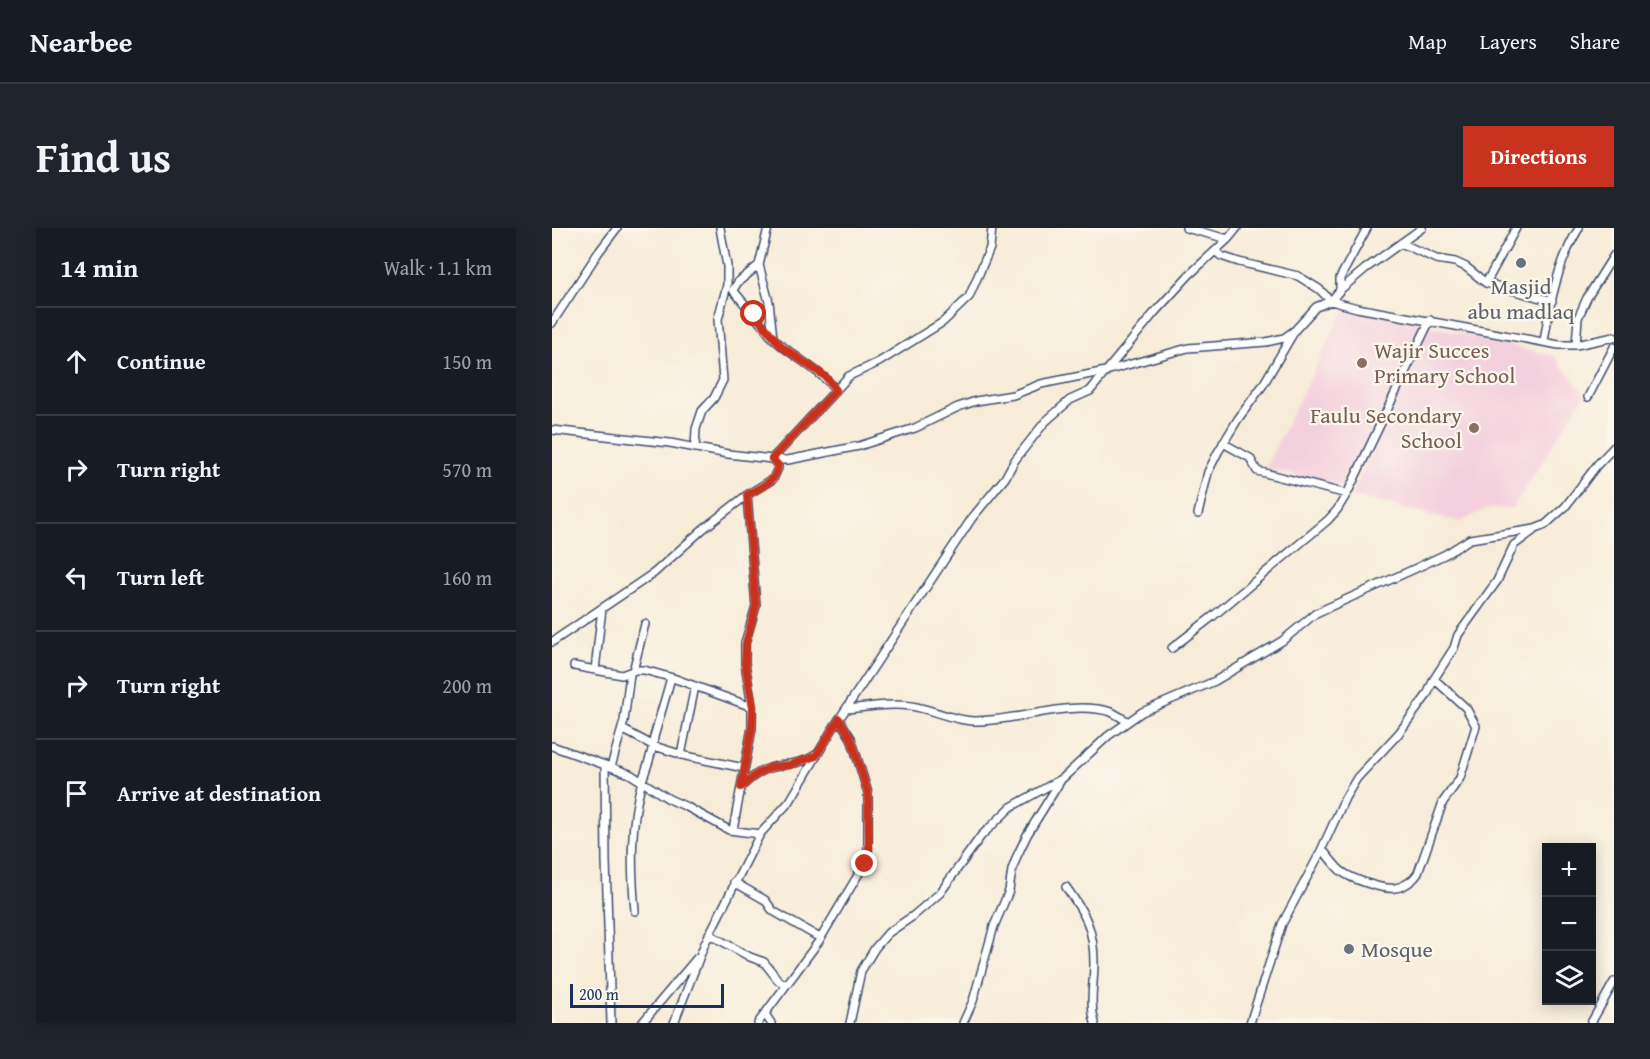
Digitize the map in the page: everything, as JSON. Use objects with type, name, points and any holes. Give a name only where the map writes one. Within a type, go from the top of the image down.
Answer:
[{"type":"street","points":[[552,323],[597,253],[617,228]]},
{"type":"street","points":[[695,448],[696,429],[702,411],[714,398],[723,380],[718,319],[725,296],[727,266],[720,228]]},
{"type":"street","points":[[768,228],[759,265],[770,302],[773,338]]},
{"type":"street","points":[[772,459],[849,376],[879,362],[943,322],[969,297],[990,248],[992,228]]},
{"type":"street","points":[[1186,228],[1228,239]]},
{"type":"street","points":[[674,1023],[709,934],[760,834],[790,801],[839,719],[972,518],[1005,478],[1024,447],[1063,405],[1090,391],[1162,304],[1237,228]]},
{"type":"street","points":[[1340,290],[1340,279],[1367,228]]},
{"type":"street","points":[[552,430],[670,443],[728,454],[772,459],[788,459],[859,446],[915,428],[958,407],[976,401],[1013,395],[1041,384],[1106,371],[1188,348],[1266,342],[1284,338],[1295,330],[1316,307],[1331,301],[1340,290],[1422,228]]},
{"type":"street","points":[[1486,283],[1516,228]]},
{"type":"street","points":[[1544,342],[1557,278],[1569,244],[1579,228]]},
{"type":"street","points":[[1401,243],[1436,259],[1466,267],[1486,283],[1552,301]]},
{"type":"street","points":[[1215,251],[1221,256],[1239,262],[1298,276],[1319,289],[1331,301],[1357,308],[1544,342],[1576,345],[1614,337]]},
{"type":"street","points":[[1576,345],[1578,318],[1587,298],[1614,255]]},
{"type":"street","points":[[725,296],[759,265]]},
{"type":"street","points":[[733,291],[773,338],[801,361],[826,377],[836,390]]},
{"type":"street","points":[[1172,648],[1328,520],[1337,510],[1347,494],[1430,320]]},
{"type":"street","points":[[1198,514],[1208,472],[1223,443],[1269,376],[1295,330]]},
{"type":"street","points":[[1588,398],[1614,347]]},
{"type":"street","points":[[1223,443],[1250,458],[1257,471],[1347,494]]},
{"type":"street","points":[[850,1023],[861,971],[867,959],[888,933],[940,894],[981,836],[1011,807],[1063,778],[1127,721],[1142,712],[1215,681],[1282,641],[1317,613],[1446,554],[1470,539],[1534,529],[1545,525],[1555,518],[1614,446]]},
{"type":"street","points":[[552,642],[654,573],[703,529],[747,495],[775,477],[778,465],[772,459]]},
{"type":"street","points":[[733,830],[752,728],[753,707],[745,663],[746,643],[756,606],[747,495]]},
{"type":"street","points":[[1250,1023],[1282,924],[1322,849],[1345,798],[1357,778],[1399,733],[1427,695],[1434,679],[1454,648],[1458,635],[1497,581],[1514,545],[1534,529]]},
{"type":"street","points":[[595,670],[602,608]]},
{"type":"street","points":[[611,1023],[606,861],[608,766],[622,729],[632,672],[645,624]]},
{"type":"street","points":[[574,666],[622,675],[644,670],[753,707]]},
{"type":"street","points":[[635,910],[632,839],[642,781],[654,746],[654,737],[671,678]]},
{"type":"street","points":[[1322,849],[1341,871],[1356,879],[1389,888],[1398,888],[1413,880],[1418,873],[1443,802],[1460,778],[1476,726],[1466,708],[1434,679]]},
{"type":"street","points":[[681,755],[695,686]]},
{"type":"street","points":[[846,709],[877,704],[912,706],[958,719],[975,721],[1008,719],[1078,708],[1111,712],[1127,721]]},
{"type":"street","points":[[758,1023],[820,938],[865,864],[869,850],[868,793],[851,738],[839,719]]},
{"type":"street","points":[[622,729],[654,746],[681,755],[744,768]]},
{"type":"street","points":[[552,746],[642,781],[669,799],[729,830],[760,834]]},
{"type":"street","points":[[741,787],[757,774],[771,767],[790,765],[812,758],[822,748]]},
{"type":"street","points":[[963,1023],[973,1001],[994,926],[1009,891],[1017,856],[1027,835],[1063,778]]},
{"type":"street","points":[[734,882],[765,900],[773,911],[820,938]]},
{"type":"street","points":[[1066,887],[1086,916],[1090,929],[1094,964],[1092,1011],[1095,1023]]},
{"type":"street","points":[[709,934],[750,957],[764,962],[778,980],[786,985]]},
{"type":"street","points":[[642,1023],[701,954]]},
{"type":"street","points":[[1591,1023],[1614,982]]},
{"type":"street","points":[[765,1014],[771,1023]]},
{"type":"shaded area","name":"Wajir Succes Primary School","points":[[1345,308],[1429,321],[1349,488],[1265,468]]},
{"type":"shaded area","name":"Faulu Secondary School","points":[[1430,326],[1554,356],[1585,394],[1513,508],[1485,509],[1461,522],[1351,496]]},
{"type":"place","name":"Masjid abu madlaq","points":[[1521,263]]},
{"type":"place","name":"Wajir Succes Primary School","points":[[1362,363]]},
{"type":"place","name":"Faulu Secondary School","points":[[1474,428]]},
{"type":"place","name":"Mosque","points":[[1349,949]]},
{"type":"route","points":[[754,314],[782,347],[826,377],[836,390],[772,459],[778,465],[775,477],[747,495],[756,606],[746,643],[745,663],[753,707],[752,728],[741,787],[757,774],[771,767],[790,765],[816,756],[839,719],[851,738],[868,793],[869,850],[865,864]]}]
